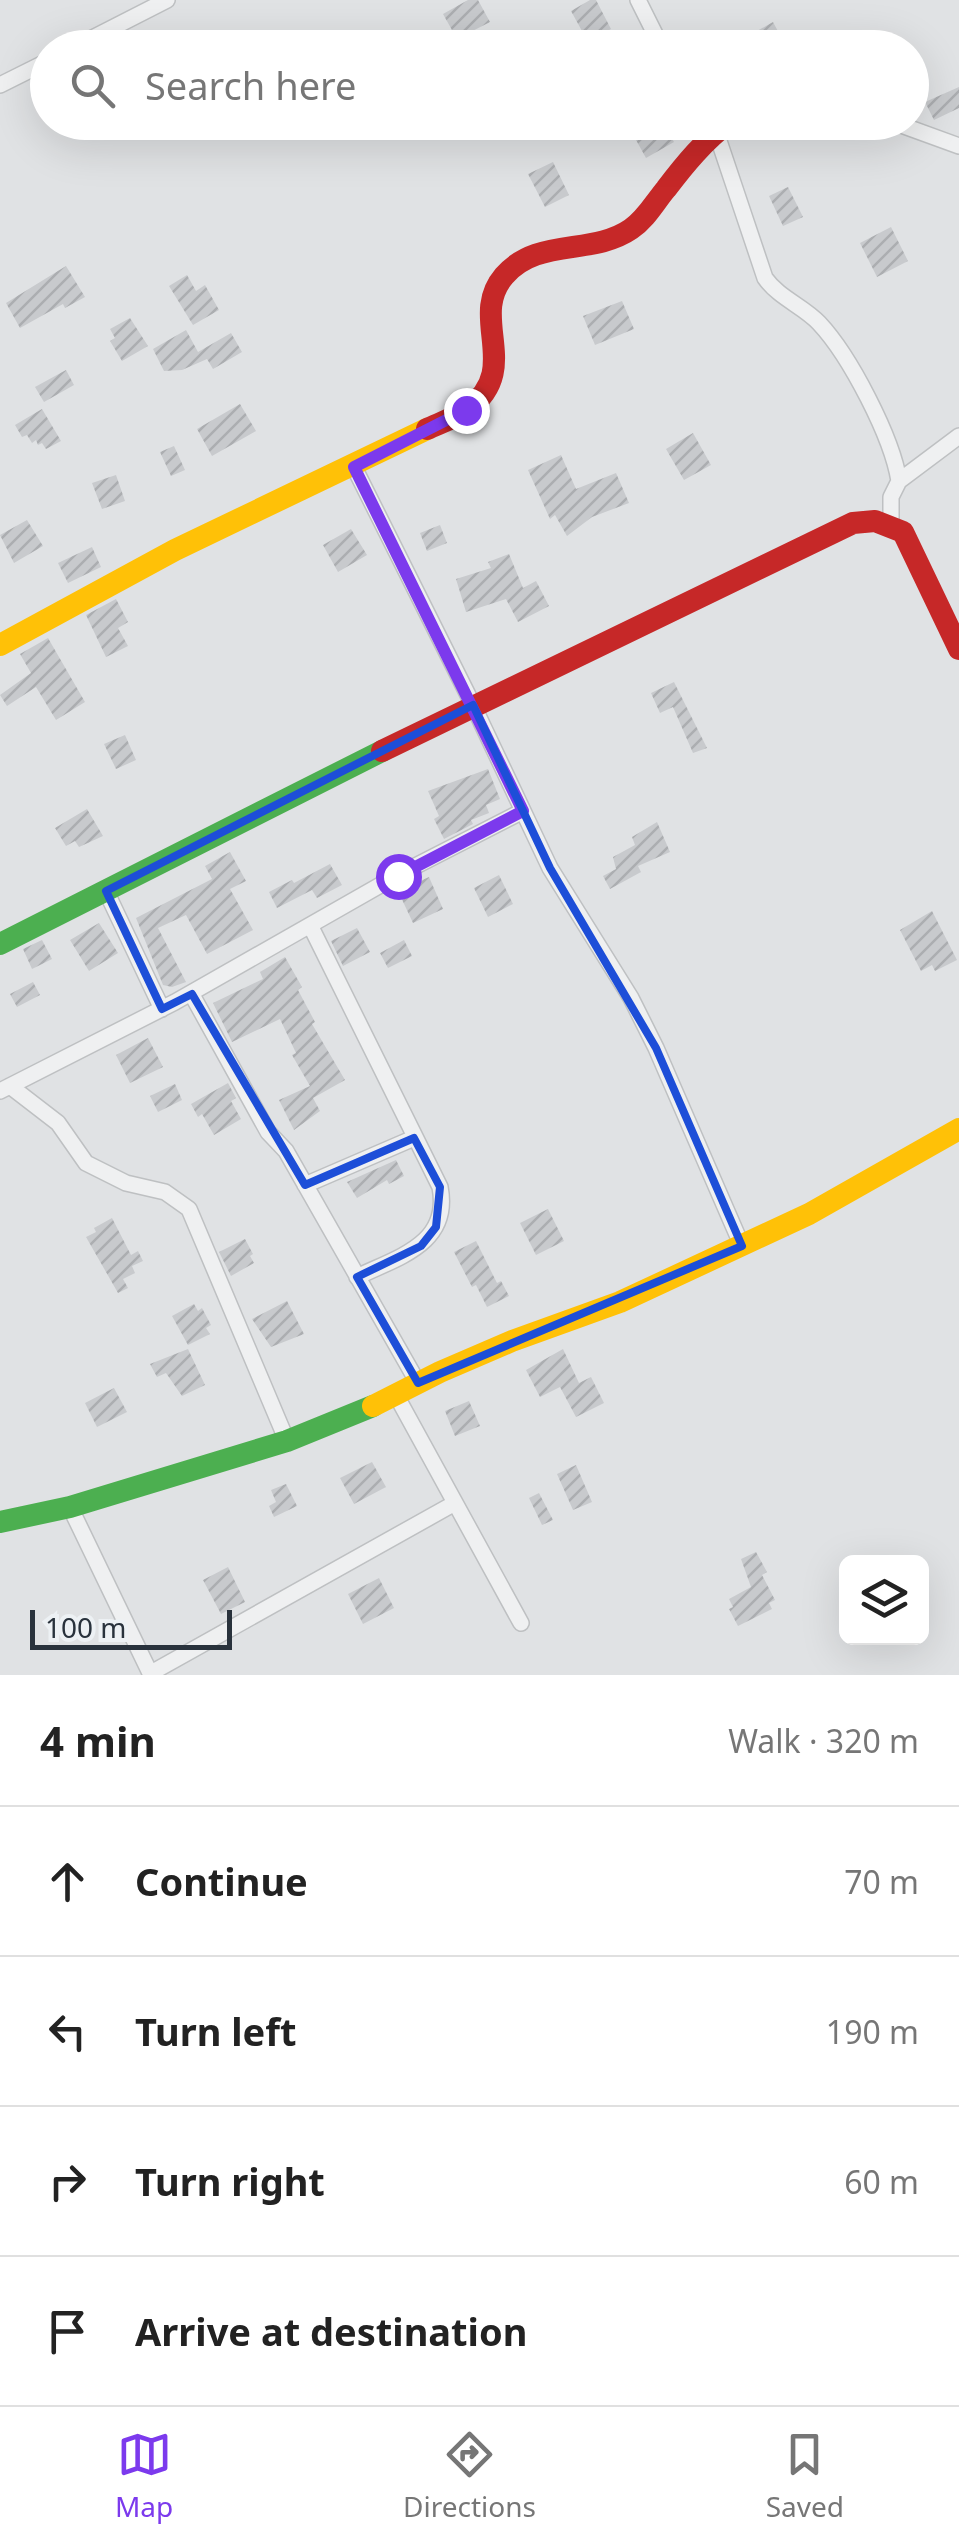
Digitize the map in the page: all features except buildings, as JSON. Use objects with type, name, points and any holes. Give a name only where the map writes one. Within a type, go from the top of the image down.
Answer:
[{"type":"street","points":[[109,30],[168,0]]},
{"type":"street","points":[[638,0],[653,30]]},
{"type":"street","points":[[0,85],[30,70]]},
{"type":"street","points":[[929,135],[959,146]]},
{"type":"street","points":[[0,645],[175,550],[466,410],[487,393],[493,378],[497,348],[489,303],[498,282],[513,264],[531,253],[629,230],[707,140]]},
{"type":"street","points":[[724,140],[765,278],[819,323],[830,338],[883,429],[899,481]]},
{"type":"street","points":[[891,525],[891,497],[899,481],[959,436]]},
{"type":"street","points":[[354,467],[556,879],[631,998],[742,1246]]},
{"type":"street","points":[[0,944],[474,706],[853,523],[875,521],[903,532],[959,648]]},
{"type":"street","points":[[287,1442],[188,1210],[165,1192],[126,1183],[86,1163],[58,1123],[5,1088],[162,1009],[398,876],[523,811]]},
{"type":"street","points":[[106,891],[162,1009]]},
{"type":"street","points":[[312,927],[442,1198],[436,1228],[421,1246],[357,1277]]},
{"type":"street","points":[[191,993],[268,1132],[286,1151],[418,1383]]},
{"type":"street","points":[[0,1522],[70,1506],[287,1442],[366,1410],[512,1341],[620,1302],[810,1214],[959,1129]]},
{"type":"street","points":[[305,1185],[414,1138]]},
{"type":"street","points":[[396,1395],[520,1624]]},
{"type":"street","points":[[70,1506],[151,1674],[454,1503]]},
{"type":"highlighted area","points":[[473,705],[550,868],[656,1048],[742,1246],[418,1383],[357,1277],[421,1246],[436,1227],[440,1187],[414,1138],[305,1185],[192,994],[162,1009],[106,891]]},
{"type":"traffic: fast","points":[[0,944],[382,751]]},
{"type":"traffic: fast","points":[[0,1522],[70,1507],[287,1441],[373,1406]]},
{"type":"traffic: slow","points":[[0,645],[175,550],[427,429]]},
{"type":"traffic: slow","points":[[373,1406],[512,1341],[620,1302],[809,1214],[959,1129]]},
{"type":"traffic: jam","points":[[427,429],[464,412],[484,393],[492,377],[494,360],[491,309],[494,292],[504,276],[532,256],[599,242],[631,229],[708,140]]},
{"type":"traffic: jam","points":[[382,751],[853,523],[875,521],[903,532],[959,649]]},
{"type":"route","points":[[398,876],[523,811],[354,467],[466,410]]}]
